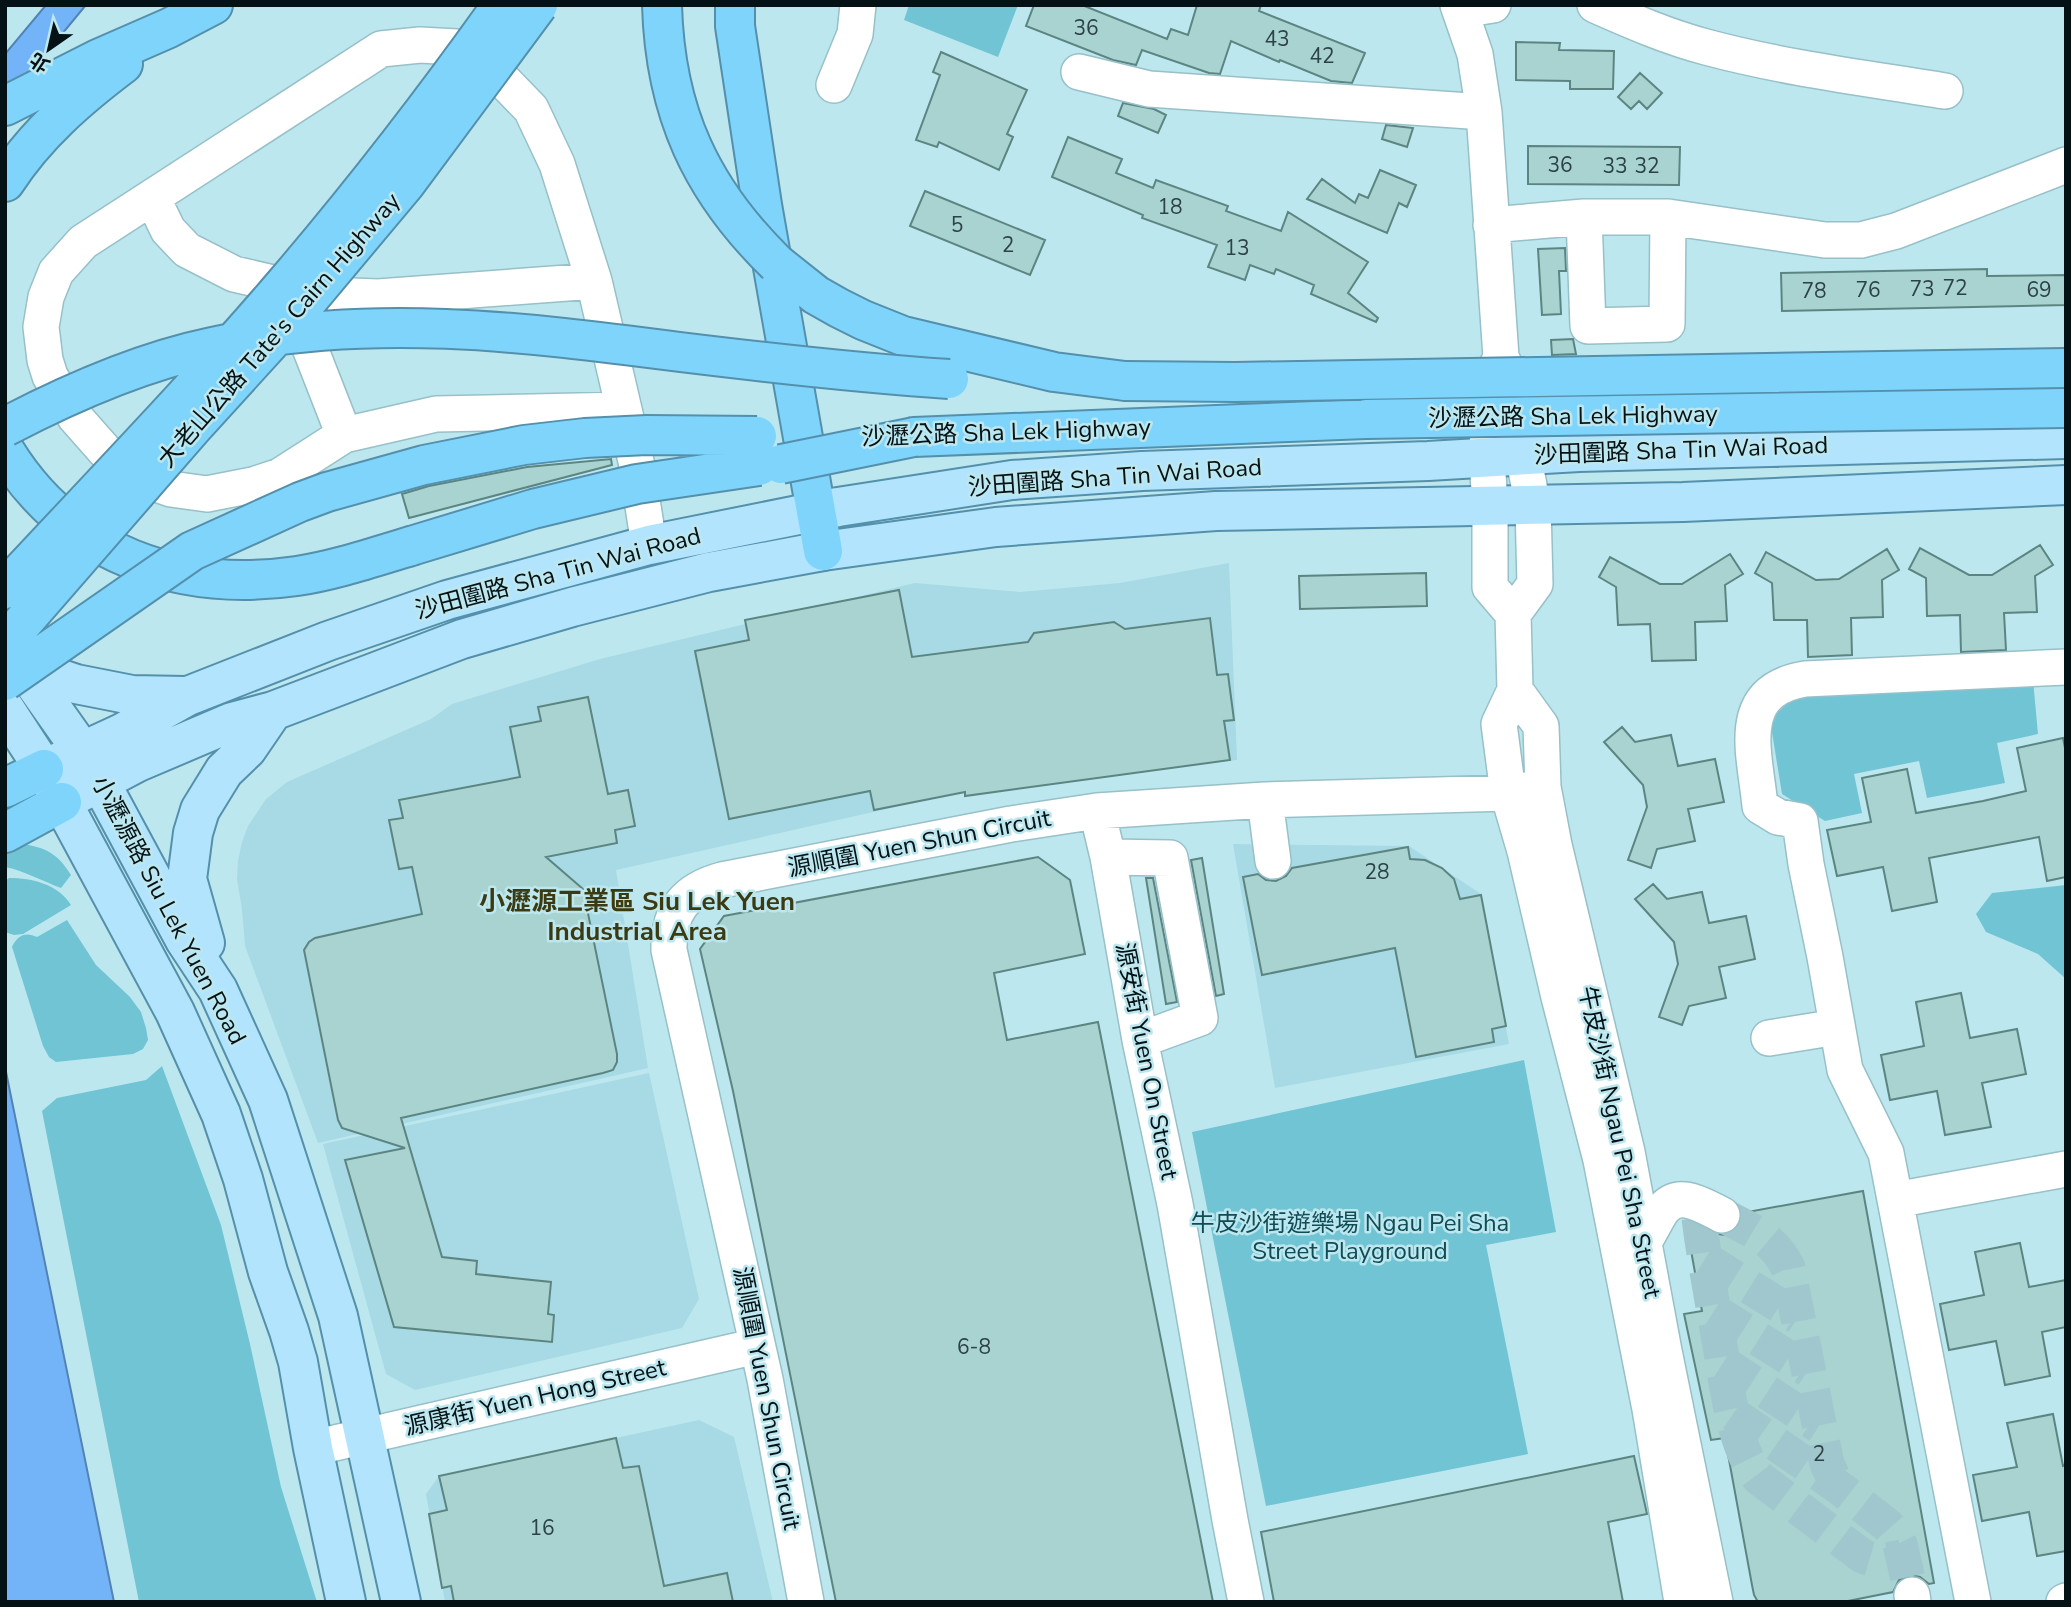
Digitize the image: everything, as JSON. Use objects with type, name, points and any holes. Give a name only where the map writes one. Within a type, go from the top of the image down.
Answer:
[{"type":"highway","points":[[5,106],[98,59],[169,29],[213,5]]},
{"type":"highway","name":"大老山公路 Tate's Cairn Highway","points":[[5,589],[171,412],[283,287],[404,138],[502,5]]},
{"type":"highway","name":"大老山公路 Tate's Cairn Highway","points":[[10,658],[193,428],[303,306],[406,183],[538,5]]},
{"type":"highway","points":[[662,5],[671,82],[694,153],[733,216],[762,249],[796,280],[839,308],[903,336],[1054,372],[1125,381]]},
{"type":"highway","points":[[735,5],[735,26],[762,205],[823,551]]},
{"type":"highway","points":[[5,182],[29,147],[45,130],[111,73],[169,29]]},
{"type":"highway","name":"沙瀝公路 Sha Lek Highway","points":[[5,427],[81,390],[132,370],[211,347],[288,334],[389,327],[560,337],[895,375],[1044,385],[1125,381],[2066,368]]},
{"type":"highway","name":"沙瀝公路 Sha Lek Highway","points":[[10,658],[192,551],[300,502],[403,470],[489,451],[585,438],[647,435],[914,437],[1366,419],[2066,408]]},
{"type":"highway","points":[[5,451],[44,501],[79,532],[100,546],[122,556],[189,576],[269,579],[348,565],[533,509],[637,484],[781,464],[914,437]]},
{"type":"highway","points":[[5,788],[44,769]]},
{"type":"highway","points":[[5,833],[62,802]]},
{"type":"main road","name":"沙田圍路 Sha Tin Wai Road","points":[[62,802],[122,733],[188,696],[328,641],[447,600],[649,545],[815,511],[1012,480],[1142,471],[1504,456],[2066,439]]},
{"type":"main road","name":"沙田圍路 Sha Tin Wai Road","points":[[44,769],[138,762],[232,722],[272,711],[462,639],[709,572],[823,551],[996,527],[1216,511],[1683,502],[2066,485]]},
{"type":"main road","points":[[10,658],[76,684],[132,695],[188,696]]},
{"type":"main road","name":"小瀝源路 Siu Lek Yuen Road","points":[[10,658],[91,766],[185,940],[218,990],[268,1100],[338,1316],[401,1602]]},
{"type":"main road","name":"小瀝源路 Siu Lek Yuen Road","points":[[5,709],[44,769],[175,1012],[221,1114],[245,1186],[268,1272],[292,1340],[346,1602]]},
{"type":"main road","points":[[218,990],[187,879],[193,833],[200,810],[223,771],[247,749],[272,711]]},
{"type":"street","points":[[832,69],[855,34],[858,5]]},
{"type":"street","points":[[1595,5],[1654,30],[1727,52],[1814,70],[1945,91]]},
{"type":"street","points":[[1471,7],[1484,112],[1501,357],[1512,383],[1504,456],[1490,507],[1490,587],[1513,614],[1535,584],[1533,506],[1504,456]]},
{"type":"street","points":[[624,410],[436,414],[344,435],[280,477],[207,494],[188,493],[153,483],[105,451],[81,425],[59,394],[45,360],[41,327],[46,297],[56,272],[83,242],[381,49],[420,45],[457,47],[499,76],[531,109],[557,164],[594,281],[636,461],[649,545]]},
{"type":"street","points":[[1079,72],[1149,89],[1484,112]]},
{"type":"street","points":[[1491,225],[1584,217],[1668,217],[1825,240],[1861,240],[1896,231],[2066,165]]},
{"type":"street","points":[[153,199],[168,230],[187,250],[234,274],[324,295],[378,297],[594,281]]},
{"type":"street","points":[[1584,217],[1588,326],[1667,324],[1668,217]]},
{"type":"street","points":[[292,287],[290,298],[344,435]]},
{"type":"street","name":"牛皮沙街 Ngau Pei Sha Street","points":[[1513,614],[1515,690],[1499,724],[1508,793],[1525,851],[1601,1160],[1650,1409],[1682,1602]]},
{"type":"street","points":[[1973,1602],[1886,1153],[1845,1070],[1800,821],[1778,817],[1760,806],[1752,725],[1758,709],[1770,693],[1785,682],[2066,667]]},
{"type":"street","name":"牛皮沙街 Ngau Pei Sha Street","points":[[1515,690],[1541,726],[1543,787],[1554,845],[1627,1152],[1715,1602]]},
{"type":"street","name":"源順圍 Yuen Shun Circuit","points":[[806,1602],[765,1379],[669,950],[669,931],[677,911],[690,894],[705,884],[722,880],[1011,824],[1097,811],[1265,800],[1508,793],[1543,787]]},
{"type":"street","points":[[1265,800],[1273,860]]},
{"type":"street","name":"源安街 Yuen On Street","points":[[1097,811],[1108,857],[1140,1040],[1175,1204],[1246,1602]]},
{"type":"street","points":[[1108,857],[1170,858],[1200,1018],[1140,1040]]},
{"type":"street","points":[[1769,1038],[1837,1027]]},
{"type":"street","points":[[1895,1200],[2066,1170]]},
{"type":"street","points":[[1644,1242],[1662,1210],[1669,1204],[1681,1199],[1706,1212]]},
{"type":"street","name":"源康街 Yuen Hong Street","points":[[313,1448],[757,1346]]},
{"type":"shaded area","points":[[46,5],[86,5],[5,103],[5,54]]},
{"type":"shaded area","points":[[1229,563],[1237,760],[949,795],[616,870],[648,1068],[318,1143],[245,946],[237,879],[238,861],[248,826],[266,799],[287,782],[431,719],[452,704],[600,659],[915,583],[1020,592],[1120,583]]},
{"type":"shaded area","points":[[1233,844],[1409,846],[1481,894],[1509,1044],[1275,1088]]},
{"type":"shaded area","points":[[5,1067],[114,1602],[5,1602]]},
{"type":"shaded area","points":[[649,1073],[699,1299],[682,1328],[415,1390],[386,1374],[323,1144]]},
{"type":"shaded area","points":[[699,1420],[734,1437],[773,1602],[445,1602],[426,1494],[439,1476]]},
{"type":"green space","points":[[909,5],[1018,5],[998,57],[904,20]]},
{"type":"green space","points":[[2033,680],[2038,734],[1997,743],[2005,783],[1927,798],[1919,761],[1854,774],[1862,813],[1825,821],[1782,794],[1770,720],[1797,694]]},
{"type":"green space","points":[[21,844],[38,847],[61,862],[71,875],[61,888],[5,867],[5,852]]},
{"type":"green space","points":[[9,878],[27,879],[52,887],[71,905],[23,934],[5,932],[5,881]]},
{"type":"green space","points":[[2066,885],[2066,979],[2038,954],[1986,932],[1976,914],[1992,893]]},
{"type":"green space","points":[[67,920],[96,965],[130,997],[141,1012],[148,1040],[143,1049],[133,1054],[56,1062],[49,1057],[43,1046],[12,947],[22,936],[29,934],[37,937]]},
{"type":"green space","name":"牛皮沙街遊樂場 Ngau Pei Sha Street Playground","points":[[1524,1060],[1556,1232],[1486,1245],[1528,1454],[1266,1506],[1192,1132]]},
{"type":"green space","points":[[162,1066],[221,1225],[281,1487],[317,1602],[139,1602],[42,1111],[57,1098],[146,1080]]},
{"type":"building","points":[[1034,5],[1082,5],[1167,39],[1171,29],[1188,35],[1197,5],[1261,5],[1259,11],[1365,53],[1352,83],[1331,81],[1231,41],[1220,74],[1209,73],[1142,50],[1136,65],[1113,60],[1026,26]]},
{"type":"building","points":[[1516,42],[1560,43],[1559,50],[1614,51],[1613,89],[1570,89],[1570,81],[1516,80]]},
{"type":"building","points":[[941,52],[1027,90],[1007,134],[1013,137],[999,170],[939,142],[937,147],[916,140],[940,75],[933,72]]},
{"type":"building","points":[[1640,73],[1662,93],[1647,109],[1639,101],[1631,109],[1618,97]]},
{"type":"building","points":[[1123,103],[1154,109],[1166,115],[1158,133],[1118,116]]},
{"type":"building","points":[[1386,125],[1413,128],[1407,147],[1382,139]]},
{"type":"building","points":[[1068,137],[1122,159],[1116,173],[1153,188],[1156,180],[1228,206],[1226,211],[1281,231],[1288,212],[1368,262],[1348,293],[1378,318],[1376,322],[1311,294],[1314,285],[1276,269],[1274,274],[1250,265],[1245,280],[1208,267],[1217,245],[1142,218],[1143,215],[1052,177]]},
{"type":"building","points":[[1528,146],[1680,147],[1679,185],[1528,184]]},
{"type":"building","points":[[1380,170],[1416,185],[1407,207],[1399,203],[1387,233],[1307,199],[1322,179],[1355,203],[1359,194],[1368,198]]},
{"type":"building","points":[[925,191],[1045,240],[1030,275],[910,226]]},
{"type":"building","points":[[1565,248],[1566,271],[1559,271],[1561,314],[1542,315],[1538,249]]},
{"type":"building","points":[[1987,269],[1987,276],[2066,275],[2066,305],[1782,311],[1781,273]]},
{"type":"building","points":[[1573,339],[1576,354],[1552,355],[1551,340]]},
{"type":"building","points":[[611,459],[612,465],[409,518],[402,494],[429,486],[527,467]]},
{"type":"building","points":[[2040,545],[2053,565],[2035,576],[2037,612],[2004,613],[2006,650],[1961,652],[1960,615],[1927,616],[1926,578],[1909,569],[1920,548],[1969,575],[1992,575]]},
{"type":"building","points":[[1887,549],[1899,570],[1882,580],[1883,617],[1851,618],[1852,655],[1808,657],[1807,620],[1774,620],[1772,583],[1755,573],[1766,552],[1816,580],[1839,579]]},
{"type":"building","points":[[1730,554],[1743,574],[1725,585],[1727,621],[1695,622],[1696,660],[1652,661],[1650,624],[1618,625],[1616,587],[1599,577],[1610,557],[1660,584],[1682,584]]},
{"type":"building","points":[[1426,573],[1427,606],[1300,609],[1299,576]]},
{"type":"building","points":[[899,590],[912,657],[1028,642],[1034,633],[1114,622],[1125,629],[1210,618],[1217,675],[1228,674],[1234,720],[1224,721],[1230,760],[965,796],[965,792],[874,810],[870,791],[729,819],[695,651],[749,640],[745,620]]},
{"type":"building","points":[[588,697],[608,794],[628,790],[635,826],[615,830],[617,843],[546,857],[583,889],[617,1062],[613,1070],[603,1073],[401,1118],[442,1257],[477,1261],[476,1274],[551,1282],[548,1314],[554,1315],[552,1342],[394,1327],[345,1160],[405,1148],[342,1128],[338,1120],[304,950],[315,938],[422,914],[412,867],[399,869],[389,820],[403,818],[399,800],[520,777],[510,727],[541,721],[538,707]]},
{"type":"building","points":[[1622,727],[1635,742],[1671,735],[1678,766],[1715,759],[1724,802],[1688,809],[1695,841],[1657,849],[1651,868],[1628,860],[1647,807],[1643,785],[1604,742]]},
{"type":"building","points":[[2063,738],[2066,753],[2066,877],[2047,881],[2039,837],[1929,858],[1937,902],[1892,911],[1883,867],[1837,876],[1827,830],[1871,822],[1862,778],[1907,769],[1916,813],[1983,801],[2026,791],[2017,748]]},
{"type":"building","points":[[1408,847],[1410,859],[1425,860],[1442,868],[1454,879],[1460,899],[1481,895],[1506,1026],[1492,1029],[1494,1042],[1416,1057],[1395,948],[1262,975],[1243,877],[1258,874],[1266,880],[1276,881],[1286,876],[1292,868]]},
{"type":"building","points":[[1038,857],[1070,880],[1085,954],[994,973],[1007,1040],[1098,1022],[1213,1602],[836,1602],[733,1091],[700,949],[724,916]]},
{"type":"building","points":[[1202,858],[1224,994],[1216,996],[1191,860]]},
{"type":"building","points":[[1146,878],[1153,878],[1177,1002],[1166,1004]]},
{"type":"building","points":[[1653,884],[1667,899],[1702,892],[1709,923],[1746,916],[1755,959],[1719,967],[1726,998],[1689,1006],[1682,1025],[1659,1017],[1678,964],[1674,942],[1635,899]]},
{"type":"building","points":[[1961,993],[1970,1038],[2017,1029],[2026,1074],[1982,1083],[1991,1127],[1945,1135],[1937,1091],[1890,1100],[1881,1055],[1924,1046],[1916,1002]]},
{"type":"building","points":[[1863,1191],[1934,1583],[1929,1584],[1920,1577],[1910,1575],[1899,1580],[1893,1592],[1843,1602],[1758,1602],[1754,1595],[1725,1438],[1711,1440],[1684,1314],[1702,1311],[1686,1223],[1692,1222],[1713,1233],[1724,1235],[1733,1232],[1739,1225],[1742,1213]]},
{"type":"building","points":[[2020,1243],[2029,1287],[2066,1280],[2066,1327],[2042,1332],[2050,1376],[2005,1385],[1996,1341],[1949,1350],[1940,1304],[1984,1295],[1975,1252]]},
{"type":"building","points":[[2053,1414],[2063,1466],[2066,1465],[2066,1551],[2037,1556],[2029,1512],[1982,1521],[1973,1475],[2017,1467],[2007,1423]]},
{"type":"building","points":[[616,1438],[623,1468],[639,1466],[664,1586],[727,1573],[733,1602],[454,1602],[451,1586],[442,1588],[429,1514],[447,1510],[439,1476]]},
{"type":"building","points":[[1634,1456],[1647,1514],[1608,1522],[1623,1602],[1274,1602],[1261,1532]]},
{"type":"tunnel","points":[[1722,1215],[1768,1242],[1788,1268],[1827,1464],[1841,1489]]},
{"type":"tunnel","points":[[1699,1218],[1728,1393],[1737,1431],[1750,1465],[1759,1478],[1861,1555],[1876,1560],[1902,1557]]},
{"type":"tunnel","points":[[1705,1259],[1798,1317]]},
{"type":"tunnel","points":[[1714,1311],[1808,1370]]},
{"type":"tunnel","points":[[1723,1363],[1819,1426]]},
{"type":"tunnel","points":[[1733,1414],[1841,1489],[1887,1525],[1900,1544],[1908,1579]]},
{"type":"district","name":"小瀝源工業區 Siu Lek Yuen Industrial Area","points":[[637,916]]}]
